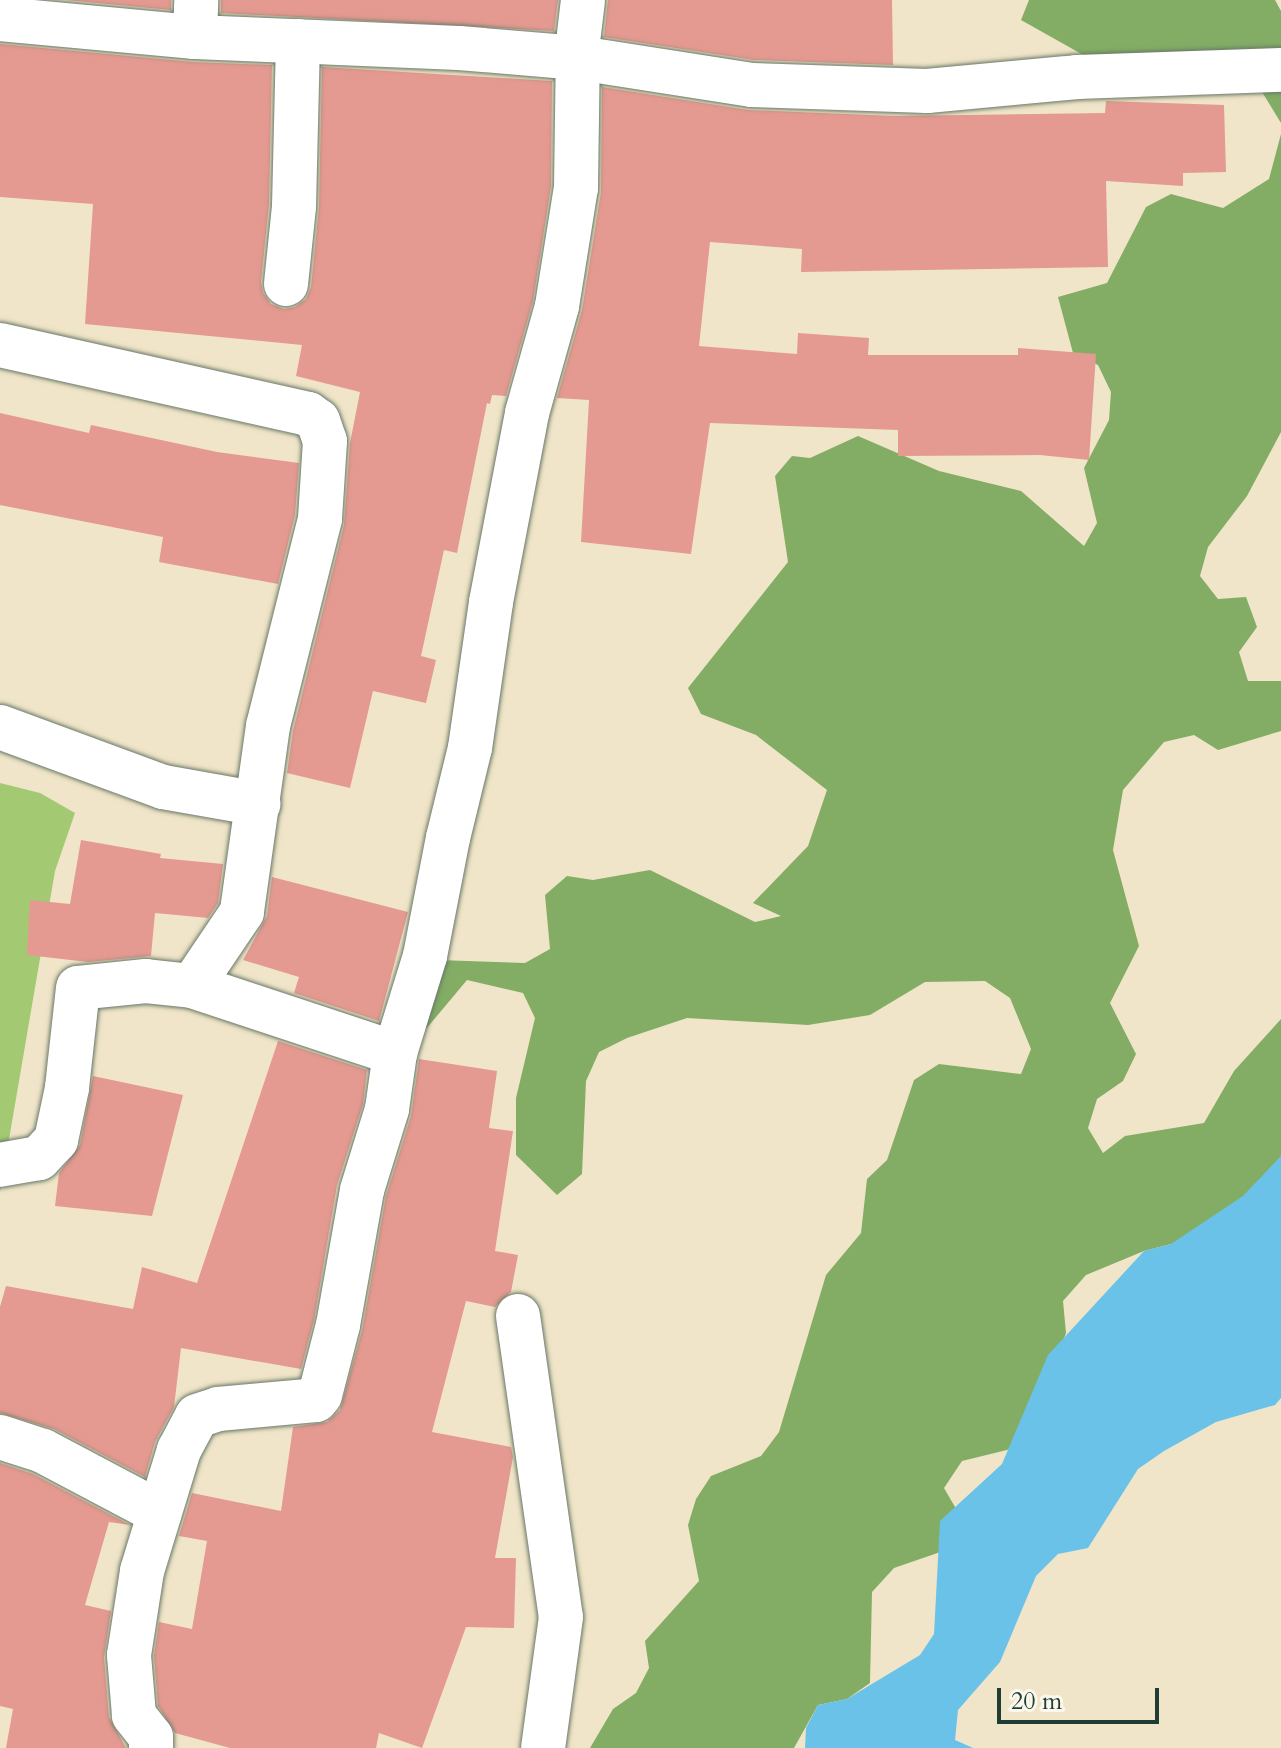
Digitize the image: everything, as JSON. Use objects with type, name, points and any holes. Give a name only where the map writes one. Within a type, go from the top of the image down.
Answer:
[{"type":"street","points":[[162,1744],[134,1715],[129,1655],[142,1571],[179,1450],[197,1416],[218,1409],[295,1405],[316,1400],[320,1395],[338,1325],[362,1190],[387,1109],[395,1053],[425,956],[448,838],[470,748],[491,602],[527,413],[557,306],[576,188],[583,0]]},
{"type":"street","points":[[0,19],[195,18],[298,41],[579,58],[752,85],[927,91],[1077,77],[1281,70]]},
{"type":"street","points":[[286,284],[297,145],[298,41]]},
{"type":"street","points":[[0,345],[308,414],[318,421],[325,441],[320,519],[268,726],[242,912],[192,986]]},
{"type":"street","points":[[0,727],[163,787],[259,804]]},
{"type":"street","points":[[0,1165],[39,1158],[56,1140],[67,1088],[78,988],[146,981],[192,986],[395,1053]]},
{"type":"street","points":[[518,1316],[561,1617],[543,1748]]},
{"type":"street","points":[[0,1437],[43,1451],[160,1513]]},
{"type":"green space","points":[[1029,0],[1275,0],[1281,11],[1281,123],[1259,87],[1110,70],[1021,20]]},
{"type":"green space","points":[[1281,134],[1281,432],[1247,496],[1208,547],[1200,576],[1218,599],[1246,597],[1257,627],[1239,652],[1248,681],[1281,681],[1281,731],[1218,750],[1194,735],[1164,742],[1123,790],[1113,850],[1139,946],[1110,1003],[1136,1054],[1123,1081],[1097,1099],[1088,1128],[1103,1153],[1125,1136],[1204,1123],[1234,1071],[1281,1019],[1281,1163],[1229,1229],[1144,1251],[1086,1275],[1063,1301],[1066,1333],[1023,1446],[962,1461],[944,1488],[962,1519],[952,1548],[894,1568],[872,1592],[870,1683],[847,1699],[818,1705],[794,1748],[590,1748],[613,1709],[636,1693],[649,1668],[645,1641],[699,1581],[688,1525],[696,1499],[711,1476],[761,1456],[779,1432],[826,1275],[861,1233],[867,1179],[887,1160],[914,1080],[939,1064],[1021,1074],[1031,1049],[1010,998],[985,981],[925,982],[870,1015],[808,1025],[687,1018],[627,1038],[599,1052],[586,1081],[582,1174],[557,1195],[516,1155],[516,1098],[535,1018],[523,993],[467,980],[426,1029],[407,1008],[438,960],[525,963],[550,949],[545,895],[567,876],[593,880],[650,870],[755,922],[781,916],[753,903],[808,846],[827,790],[756,735],[701,714],[688,688],[788,562],[775,476],[792,456],[810,458],[858,436],[939,471],[1021,491],[1084,546],[1097,523],[1084,468],[1109,420],[1111,392],[1098,365],[1073,353],[1058,297],[1107,283],[1146,207],[1171,194],[1223,208],[1269,179]]},
{"type":"green space","points":[[0,783],[40,793],[75,813],[55,871],[0,1192]]},
{"type":"water","points":[[1281,1156],[1281,1398],[1275,1405],[1216,1422],[1138,1469],[1088,1548],[1058,1554],[1036,1576],[1000,1662],[958,1710],[955,1740],[973,1748],[805,1748],[806,1728],[818,1705],[847,1699],[920,1655],[934,1634],[940,1521],[1002,1464],[1048,1355],[1144,1251],[1171,1244],[1243,1196]]},
{"type":"building","points":[[66,0],[171,0],[171,10]]},
{"type":"building","points":[[221,0],[558,0],[554,31],[221,13]]},
{"type":"building","points":[[608,0],[892,0],[893,65],[754,60],[604,37]]},
{"type":"building","points":[[0,44],[193,62],[272,65],[269,204],[261,282],[263,293],[271,304],[284,309],[295,307],[306,299],[311,287],[319,207],[322,67],[552,81],[551,186],[533,301],[506,396],[492,395],[490,404],[487,403],[457,553],[444,550],[421,656],[436,660],[426,703],[373,691],[350,788],[287,773],[293,731],[344,525],[350,443],[360,392],[296,376],[302,345],[85,324],[93,204],[0,197]]},
{"type":"building","points":[[602,87],[748,110],[894,116],[1105,113],[1106,101],[1224,105],[1226,172],[1183,173],[1183,186],[1106,181],[1108,267],[801,272],[802,249],[710,242],[699,346],[797,354],[798,333],[869,338],[868,355],[1018,355],[1018,348],[1096,354],[1089,460],[1040,455],[898,456],[898,430],[710,423],[691,554],[581,542],[589,400],[557,398],[582,310],[601,192]]},
{"type":"building","points":[[0,413],[89,433],[91,425],[217,452],[299,463],[295,515],[278,584],[159,562],[163,537],[0,505]]},
{"type":"building","points":[[81,840],[161,854],[160,858],[223,864],[218,903],[208,918],[155,913],[151,956],[88,962],[27,955],[30,900],[70,904]]},
{"type":"building","points":[[272,877],[408,912],[379,1021],[294,993],[299,977],[243,960],[267,916]]},
{"type":"building","points":[[278,1041],[367,1070],[363,1104],[337,1185],[314,1320],[301,1369],[181,1348],[174,1407],[155,1442],[145,1477],[54,1429],[0,1413],[0,1307],[6,1286],[133,1309],[142,1267],[197,1283]]},
{"type":"building","points":[[419,1059],[497,1071],[489,1128],[513,1131],[495,1251],[518,1255],[511,1292],[495,1307],[466,1301],[432,1432],[511,1447],[513,1457],[495,1558],[516,1558],[514,1628],[466,1627],[422,1748],[379,1733],[376,1748],[230,1748],[175,1733],[158,1706],[154,1656],[159,1622],[192,1629],[207,1541],[179,1536],[192,1493],[281,1511],[293,1427],[327,1422],[340,1410],[362,1331],[386,1196],[411,1116]]},
{"type":"building","points":[[93,1076],[183,1095],[152,1216],[55,1206],[59,1173],[80,1145]]},
{"type":"building","points":[[0,1463],[33,1474],[130,1525],[109,1522],[85,1605],[111,1611],[104,1657],[109,1717],[126,1748],[6,1748],[13,1709],[0,1706]]}]
